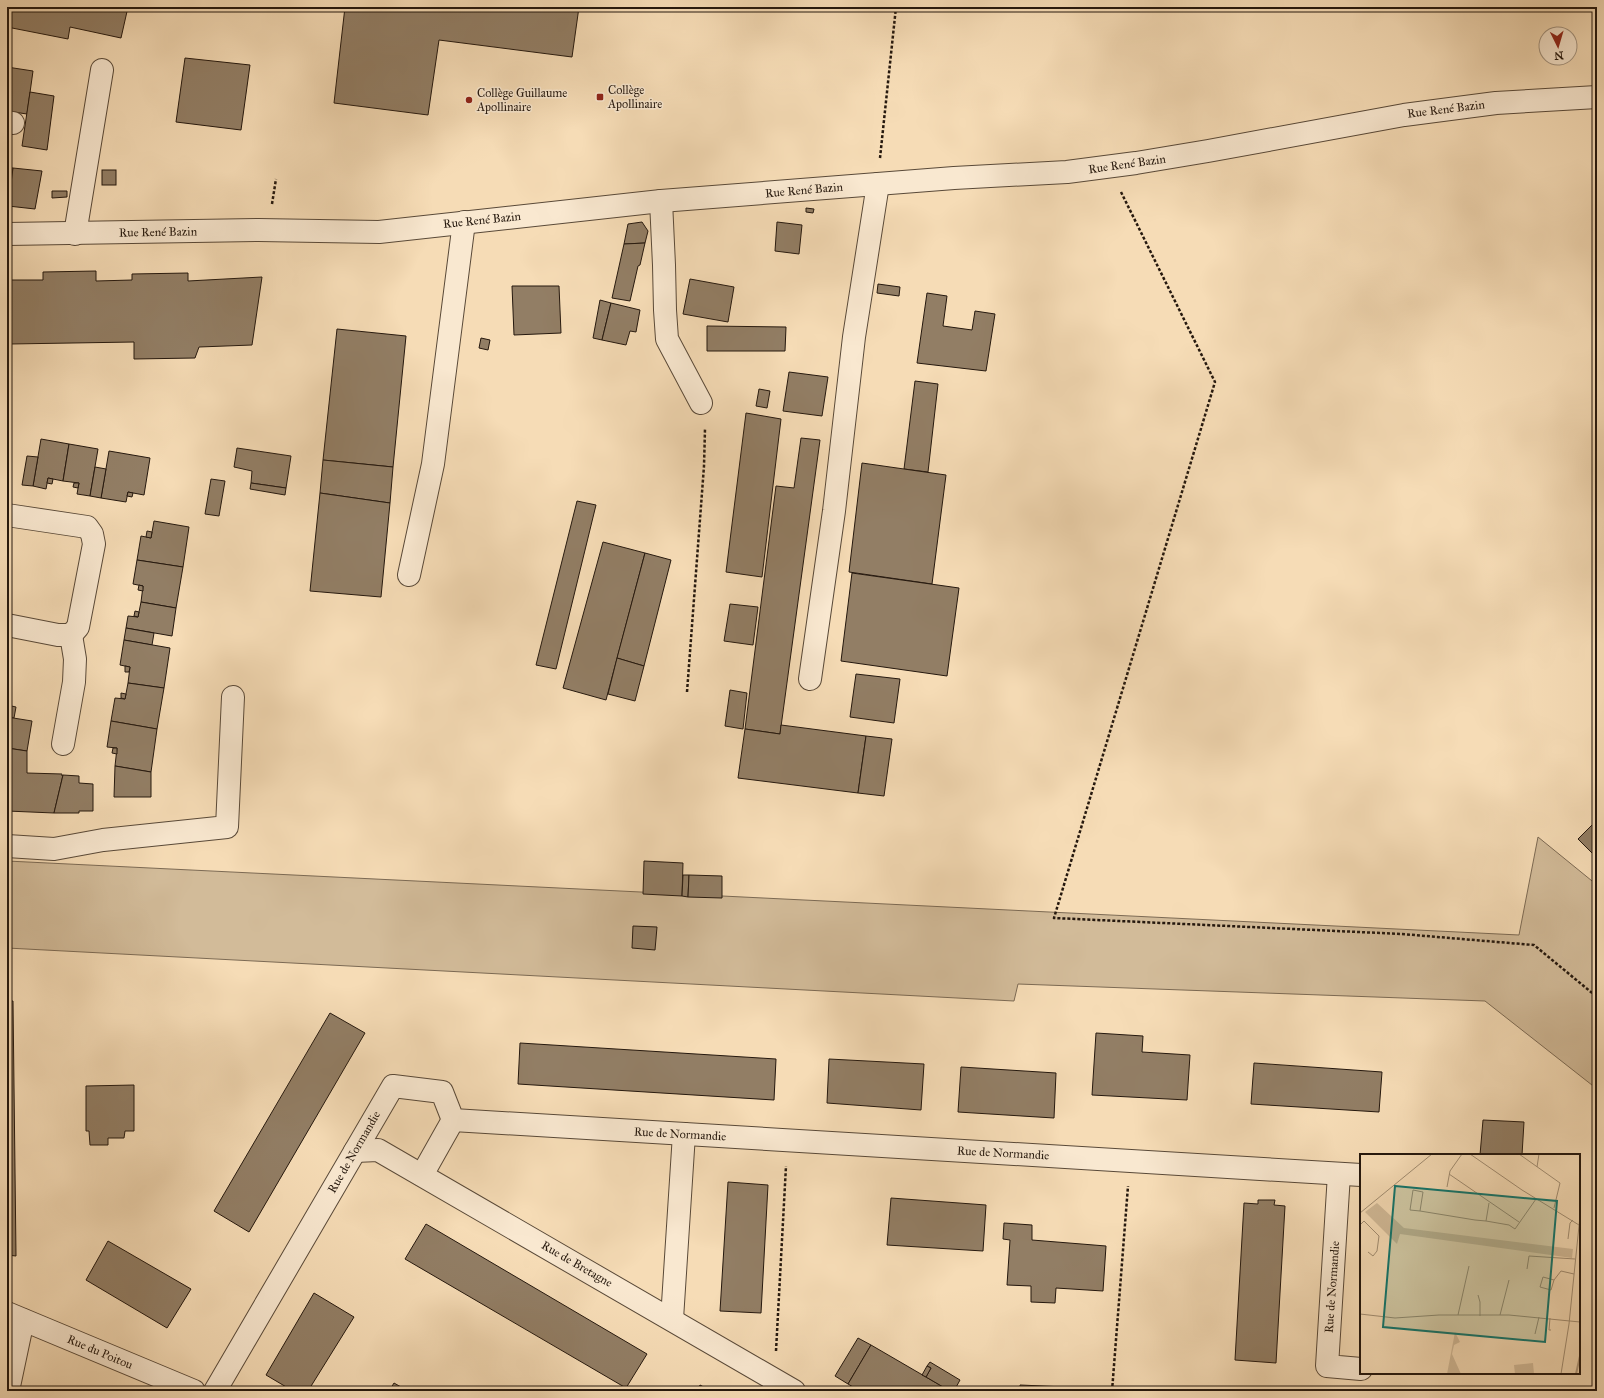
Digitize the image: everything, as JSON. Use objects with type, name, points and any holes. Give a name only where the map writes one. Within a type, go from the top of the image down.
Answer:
[{"type":"street","points":[[75,234],[102,70]]},
{"type":"street","name":"Rue René Bazin","points":[[7,234],[259,230],[379,232],[661,201],[954,178],[1067,172],[1208,151],[1404,115],[1496,103],[1597,97]]},
{"type":"street","points":[[810,679],[834,511],[854,337],[878,184]]},
{"type":"street","points":[[661,201],[667,339],[701,403]]},
{"type":"street","points":[[409,575],[433,464],[464,222]]},
{"type":"street","points":[[7,515],[87,527],[92,534],[94,544],[78,627],[71,635],[58,635],[7,625]]},
{"type":"street","points":[[64,744],[74,682],[76,658],[71,635]]},
{"type":"street","points":[[7,846],[54,848],[103,840],[227,827],[233,697]]},
{"type":"street","name":"Rue de Normandie","points":[[215,1391],[393,1086],[442,1092],[453,1120],[1360,1175]]},
{"type":"street","points":[[422,1175],[453,1120]]},
{"type":"street","points":[[672,1319],[684,1134]]},
{"type":"street","name":"Rue de Bretagne","points":[[355,1151],[378,1150],[794,1391]]},
{"type":"street","name":"Rue de Normandie","points":[[1339,1174],[1327,1366],[1360,1369]]},
{"type":"street","points":[[8,1391],[15,1316]]},
{"type":"street","name":"Rue du Poitou","points":[[15,1316],[194,1391]]},
{"type":"path","points":[[878,184],[896,7]]},
{"type":"path","points":[[1106,167],[1119,188],[1215,382],[1054,918],[1402,934],[1534,945],[1597,997]]},
{"type":"path","points":[[687,692],[704,466],[706,419],[701,403]]},
{"type":"path","points":[[774,1379],[788,1140]]},
{"type":"path","points":[[1112,1391],[1130,1161]]},
{"type":"shaded area","points":[[1538,837],[1597,885],[1597,1089],[1485,1001],[1018,984],[1014,1001],[7,948],[7,861],[1519,935]]},
{"type":"building","points":[[7,7],[128,7],[121,38],[70,27],[68,39],[7,27]]},
{"type":"building","points":[[345,7],[579,7],[572,57],[439,40],[428,115],[334,103]]},
{"type":"building","points":[[185,58],[250,65],[241,130],[176,122]]},
{"type":"building","points":[[7,67],[33,71],[27,114],[7,111]]},
{"type":"building","points":[[30,92],[54,96],[47,150],[22,146]]},
{"type":"building","points":[[7,167],[13,168],[8,206],[7,206]]},
{"type":"building","points":[[13,168],[42,171],[35,209],[8,206]]},
{"type":"building","points":[[102,170],[116,170],[116,185],[102,185]]},
{"type":"building","points":[[52,191],[67,191],[67,197],[52,198]]},
{"type":"building","points":[[806,208],[814,209],[813,213],[806,212]]},
{"type":"building","points":[[642,222],[648,231],[645,243],[624,244],[628,224]]},
{"type":"building","points":[[777,222],[802,225],[799,254],[775,251]]},
{"type":"building","points":[[645,243],[630,301],[612,298],[624,244]]},
{"type":"building","points":[[96,271],[96,281],[132,280],[132,274],[188,273],[188,281],[262,277],[252,345],[199,347],[195,358],[134,359],[134,342],[10,344],[10,362],[7,362],[7,280],[43,280],[43,272]]},
{"type":"building","points":[[690,279],[734,287],[728,322],[683,314]]},
{"type":"building","points":[[878,284],[900,287],[899,296],[877,293]]},
{"type":"building","points":[[512,286],[559,286],[561,333],[514,335]]},
{"type":"building","points":[[927,293],[947,296],[943,326],[972,330],[975,311],[995,314],[986,371],[917,363]]},
{"type":"building","points":[[600,300],[611,303],[602,340],[593,338]]},
{"type":"building","points":[[611,303],[640,310],[636,332],[630,331],[626,345],[602,340]]},
{"type":"building","points":[[707,326],[786,327],[785,351],[707,351]]},
{"type":"building","points":[[337,329],[406,336],[393,467],[323,460]]},
{"type":"building","points":[[481,338],[490,340],[488,350],[479,348]]},
{"type":"building","points":[[789,372],[828,377],[822,416],[783,411]]},
{"type":"building","points":[[915,381],[938,384],[928,472],[904,469]]},
{"type":"building","points":[[759,389],[770,391],[767,408],[756,406]]},
{"type":"building","points":[[746,413],[781,419],[762,577],[726,572]]},
{"type":"building","points":[[801,438],[820,440],[780,734],[745,729],[776,486],[794,488]]},
{"type":"building","points":[[41,439],[69,444],[63,481],[48,478],[46,489],[33,486]]},
{"type":"building","points":[[69,444],[98,449],[90,496],[77,494],[79,483],[63,481]]},
{"type":"building","points":[[237,448],[291,456],[286,488],[251,483],[252,471],[234,467]]},
{"type":"building","points":[[109,451],[150,458],[144,495],[128,492],[126,502],[101,498]]},
{"type":"building","points":[[27,456],[38,457],[33,486],[22,485]]},
{"type":"building","points":[[323,460],[393,467],[390,503],[320,493]]},
{"type":"building","points":[[862,463],[946,475],[932,584],[849,572]]},
{"type":"building","points":[[95,467],[106,469],[101,498],[90,496]]},
{"type":"building","points":[[48,478],[53,479],[52,484],[47,483]]},
{"type":"building","points":[[211,479],[225,481],[219,516],[205,514]]},
{"type":"building","points":[[74,483],[79,483],[78,488],[73,487]]},
{"type":"building","points":[[251,483],[286,488],[285,495],[250,489]]},
{"type":"building","points":[[128,492],[133,493],[132,497],[127,496]]},
{"type":"building","points":[[320,493],[390,503],[381,597],[310,591]]},
{"type":"building","points":[[577,501],[596,505],[556,669],[536,665]]},
{"type":"building","points":[[154,521],[189,527],[183,567],[137,560],[141,536],[151,538]]},
{"type":"building","points":[[147,531],[152,532],[151,538],[146,537]]},
{"type":"building","points":[[603,542],[645,553],[606,700],[563,688]]},
{"type":"building","points":[[645,553],[671,560],[644,666],[617,658]]},
{"type":"building","points":[[137,560],[183,567],[176,608],[141,602],[143,586],[133,584]]},
{"type":"building","points":[[852,573],[959,588],[947,676],[841,661]]},
{"type":"building","points":[[139,585],[143,586],[143,591],[138,590]]},
{"type":"building","points":[[141,602],[176,608],[172,636],[126,628],[128,616],[138,617]]},
{"type":"building","points":[[730,604],[758,607],[753,645],[724,641]]},
{"type":"building","points":[[135,611],[139,612],[138,617],[134,616]]},
{"type":"building","points":[[126,628],[154,633],[152,645],[124,640]]},
{"type":"building","points":[[124,640],[170,648],[164,688],[128,683],[130,667],[120,665]]},
{"type":"building","points":[[617,658],[644,666],[635,701],[608,694]]},
{"type":"building","points":[[125,666],[130,667],[129,672],[125,672]]},
{"type":"building","points":[[856,674],[900,679],[894,723],[850,717]]},
{"type":"building","points":[[128,683],[164,688],[157,729],[111,721],[115,698],[125,699]]},
{"type":"building","points":[[730,690],[747,693],[743,729],[725,726]]},
{"type":"building","points":[[121,693],[126,694],[125,699],[121,698]]},
{"type":"building","points":[[7,705],[16,707],[14,718],[7,717]]},
{"type":"building","points":[[7,717],[32,721],[27,751],[7,748]]},
{"type":"building","points":[[111,721],[157,729],[151,772],[115,766],[117,748],[107,747]]},
{"type":"building","points":[[781,725],[866,736],[858,793],[738,778],[745,729],[780,734]]},
{"type":"building","points":[[866,736],[892,739],[884,796],[858,793]]},
{"type":"building","points":[[7,748],[27,751],[27,773],[63,775],[54,813],[7,811]]},
{"type":"building","points":[[113,748],[117,748],[117,754],[112,753]]},
{"type":"building","points":[[115,766],[151,772],[151,797],[114,797]]},
{"type":"building","points":[[63,775],[79,776],[79,783],[93,784],[93,811],[79,811],[79,813],[54,813]]},
{"type":"building","points":[[1597,820],[1597,858],[1578,839]]},
{"type":"building","points":[[644,861],[683,863],[682,896],[643,894]]},
{"type":"building","points":[[683,875],[689,875],[688,897],[682,896]]},
{"type":"building","points":[[689,875],[722,876],[722,898],[688,897]]},
{"type":"building","points":[[633,926],[657,927],[655,950],[632,948]]},
{"type":"building","points":[[7,1001],[13,1001],[16,1256],[7,1255]]},
{"type":"building","points":[[330,1013],[365,1033],[249,1232],[214,1211]]},
{"type":"building","points":[[1096,1033],[1143,1036],[1142,1052],[1190,1055],[1187,1100],[1092,1095]]},
{"type":"building","points":[[520,1043],[776,1059],[774,1100],[518,1084]]},
{"type":"building","points":[[829,1059],[924,1064],[921,1110],[827,1103]]},
{"type":"building","points":[[1254,1063],[1382,1072],[1379,1112],[1251,1104]]},
{"type":"building","points":[[961,1067],[1056,1073],[1054,1118],[958,1112]]},
{"type":"building","points":[[134,1085],[134,1131],[125,1131],[124,1138],[108,1138],[108,1145],[90,1145],[89,1131],[86,1131],[86,1086]]},
{"type":"building","points":[[1483,1120],[1524,1122],[1522,1154],[1480,1154]]},
{"type":"building","points":[[728,1182],[768,1185],[761,1313],[720,1311]]},
{"type":"building","points":[[891,1198],[986,1205],[983,1251],[887,1245]]},
{"type":"building","points":[[1258,1200],[1275,1200],[1274,1205],[1285,1206],[1276,1363],[1235,1360],[1244,1203],[1258,1204]]},
{"type":"building","points":[[1004,1223],[1032,1225],[1032,1240],[1106,1246],[1103,1291],[1056,1288],[1055,1303],[1031,1302],[1031,1286],[1007,1285],[1010,1240],[1003,1239]]},
{"type":"building","points":[[426,1224],[647,1354],[626,1388],[405,1259]]},
{"type":"building","points":[[108,1241],[191,1289],[167,1328],[86,1280]]},
{"type":"building","points":[[314,1293],[354,1317],[308,1391],[293,1391],[266,1375]]},
{"type":"building","points":[[858,1338],[871,1345],[848,1384],[835,1376]]},
{"type":"building","points":[[871,1345],[950,1391],[860,1391],[848,1384]]},
{"type":"building","points":[[930,1362],[960,1380],[954,1391],[950,1391],[926,1377],[931,1368],[927,1366]]},
{"type":"building","points":[[927,1366],[931,1368],[926,1377],[922,1375]]},
{"type":"building","points":[[394,1383],[408,1391],[389,1391]]},
{"type":"building","points":[[700,1385],[711,1391],[697,1391]]},
{"type":"building","points":[[1020,1385],[1065,1387],[1065,1391],[1020,1391]]},
{"type":"place","name":"Collège Apollinaire","points":[[600,97]]},
{"type":"place","name":"Collège Guillaume Apollinaire","points":[[469,100]]}]
